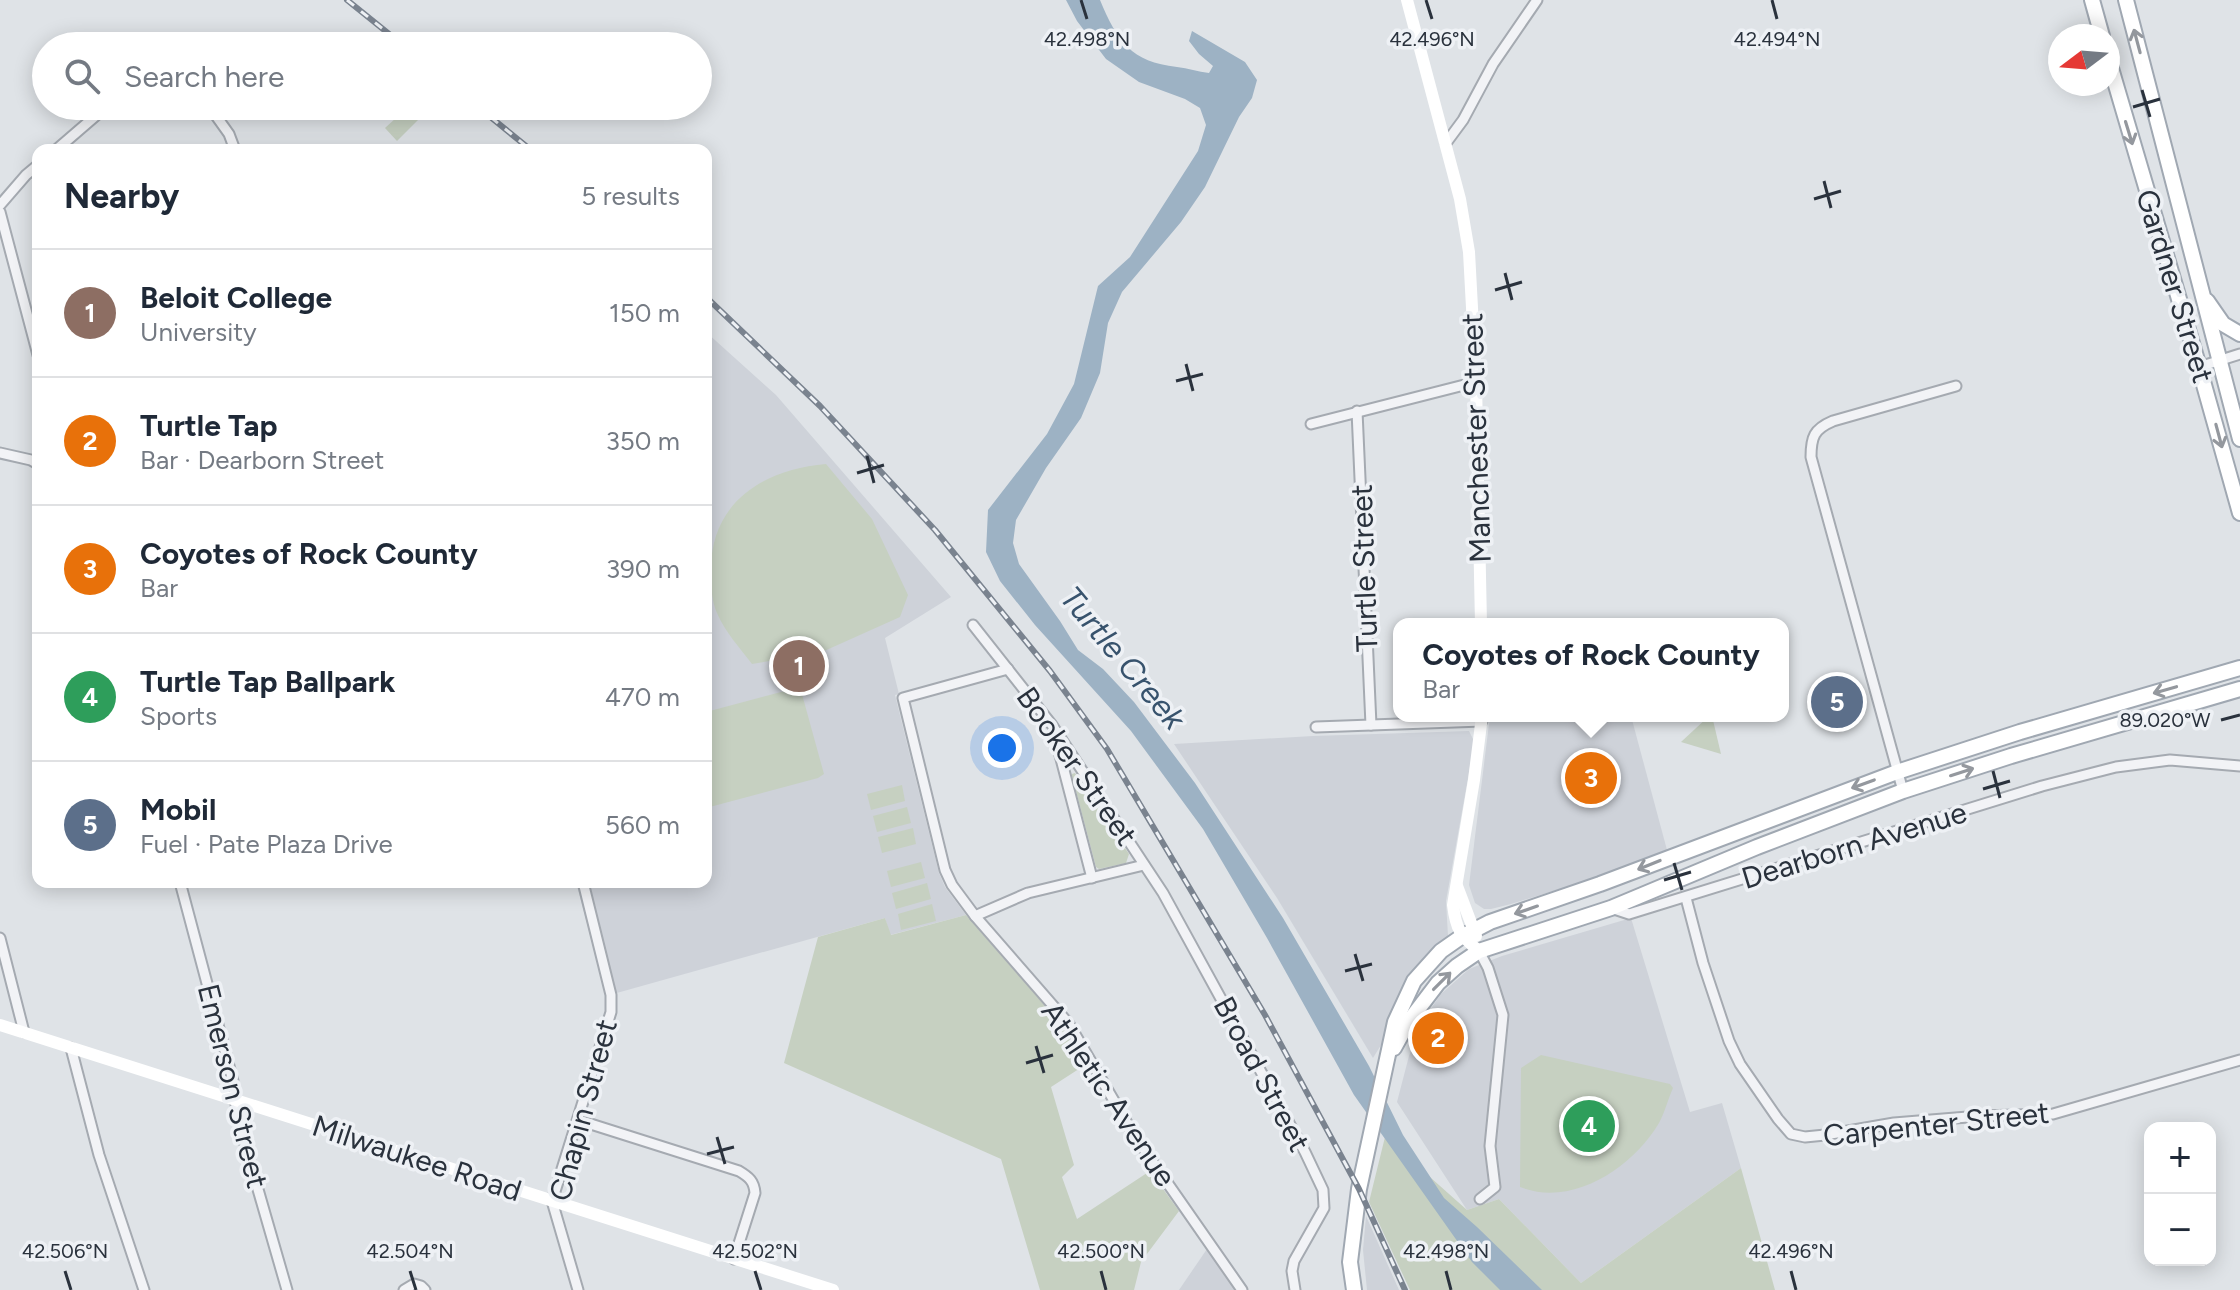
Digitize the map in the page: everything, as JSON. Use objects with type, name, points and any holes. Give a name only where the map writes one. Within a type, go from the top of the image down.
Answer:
[{"type":"main road","points":[[2092,0],[2099,24]]},
{"type":"main road","name":"Gardner Street","points":[[2126,0],[2240,439]]},
{"type":"main road","name":"Gardner Street","points":[[2119,96],[2240,513]]},
{"type":"main road","points":[[2202,293],[2223,324],[2240,334]]},
{"type":"main road","points":[[1354,1290],[1350,1262],[1359,1189],[1395,1022],[1414,981],[1441,951],[1490,922],[1897,772],[2240,667]]},
{"type":"main road","points":[[1386,1067],[1409,1021],[1438,983],[1479,951],[1611,908],[1903,791],[2240,689]]},
{"type":"street","name":"Manchester Street","points":[[1407,0],[1460,199],[1469,252],[1476,382],[1481,618]]},
{"type":"street","points":[[1446,143],[1463,120],[1493,64],[1537,0]]},
{"type":"street","points":[[63,144],[91,120]]},
{"type":"street","points":[[219,120],[233,144]]},
{"type":"street","points":[[0,205],[32,170]]},
{"type":"street","points":[[0,212],[32,332]]},
{"type":"street","points":[[2199,367],[2240,354]]},
{"type":"street","points":[[1311,424],[1476,382]]},
{"type":"street","points":[[1903,791],[1814,470],[1811,444],[1817,429],[1833,421],[1956,386]]},
{"type":"street","name":"Turtle Street","points":[[1357,411],[1371,725]]},
{"type":"street","points":[[0,453],[32,459]]},
{"type":"street","points":[[973,625],[1008,669]]},
{"type":"street","name":"Booker Street","points":[[1008,669],[1052,725],[1144,865]]},
{"type":"street","name":"Athletic Avenue","points":[[1008,669],[903,698],[945,870],[975,916],[1069,1024],[1134,1135],[1242,1290]]},
{"type":"street","points":[[1316,727],[1419,722]]},
{"type":"street","points":[[1480,1199],[1495,1187],[1490,1146],[1503,1015],[1488,968],[1468,933],[1455,879],[1481,722]]},
{"type":"street","points":[[1052,725],[1092,878]]},
{"type":"street","name":"Dearborn Avenue","points":[[1611,908],[1629,914],[2028,790],[2116,767],[2170,760],[2240,766]]},
{"type":"street","points":[[975,916],[1028,893],[1144,865]]},
{"type":"street","name":"Broad Street","points":[[1144,865],[1163,893],[1281,1107],[1323,1190],[1324,1208],[1294,1261],[1295,1290]]},
{"type":"street","name":"Emerson Street","points":[[182,888],[233,1081],[238,1120],[287,1290]]},
{"type":"street","name":"Chapin Street","points":[[578,1290],[552,1201],[611,1012],[611,995],[584,888]]},
{"type":"street","name":"Carpenter Street","points":[[1686,898],[1703,963],[1729,1041],[1740,1064],[1791,1134],[1805,1137],[1894,1123],[2053,1114],[2240,1060]]},
{"type":"street","points":[[0,938],[24,1032]]},
{"type":"street","name":"Milwaukee Road","points":[[0,1025],[833,1290]]},
{"type":"street","points":[[71,1048],[99,1155],[144,1290]]},
{"type":"street","points":[[578,1120],[739,1171],[752,1180],[755,1193],[734,1259]]},
{"type":"street","points":[[404,1290],[414,1284],[425,1290]]},
{"type":"shaded area","points":[[712,337],[776,395],[951,597],[885,638],[899,694],[895,695],[939,873],[945,887],[966,915],[890,935],[885,918],[606,996],[578,888],[712,888]]},
{"type":"shaded area","points":[[1489,722],[1633,722],[1667,850],[1579,883],[1491,909],[1484,909],[1475,903],[1469,885]]},
{"type":"shaded area","points":[[1469,731],[1473,750],[1446,901],[1448,936],[1373,1058],[1277,898],[1174,744]]},
{"type":"shaded area","points":[[1631,918],[1690,1112],[1722,1103],[1741,1168],[1581,1283],[1499,1199],[1467,1210],[1397,1102],[1409,1056],[1423,1020],[1441,994],[1469,969],[1502,956]]},
{"type":"shaded area","points":[[1366,1216],[1399,1290],[1367,1290],[1363,1250]]},
{"type":"shaded area","points":[[1207,1249],[1235,1290],[1179,1290]]},
{"type":"green space","points":[[394,120],[418,120],[397,141],[385,128]]},
{"type":"green space","points":[[826,464],[872,519],[908,595],[900,617],[822,652],[752,664],[717,613],[712,595],[712,551],[718,529],[743,496],[760,483],[802,468]]},
{"type":"green space","points":[[800,687],[824,774],[712,806],[712,710]]},
{"type":"green space","points":[[1703,722],[1713,722],[1721,754],[1681,742]]},
{"type":"green space","points":[[1075,773],[1129,854],[1126,863],[1096,867],[1072,776]]},
{"type":"green space","points":[[902,785],[905,801],[871,810],[867,794]]},
{"type":"green space","points":[[907,807],[911,823],[877,832],[873,816]]},
{"type":"green space","points":[[913,828],[916,844],[882,853],[878,837]]},
{"type":"green space","points":[[921,862],[925,878],[891,887],[887,871]]},
{"type":"green space","points":[[927,883],[931,899],[896,909],[892,893]]},
{"type":"green space","points":[[932,904],[936,921],[901,930],[898,914]]},
{"type":"green space","points":[[966,915],[1060,1023],[1085,1065],[1051,1087],[1074,1165],[1062,1177],[1077,1219],[1150,1171],[1179,1211],[1141,1262],[1134,1290],[1040,1290],[1001,1159],[784,1063],[818,937],[885,918],[891,935]]},
{"type":"green space","points":[[1541,1055],[1670,1084],[1673,1088],[1659,1123],[1634,1155],[1600,1179],[1580,1188],[1540,1192],[1520,1187],[1521,1068]]},
{"type":"green space","points":[[1385,1137],[1467,1210],[1499,1199],[1581,1283],[1741,1168],[1775,1290],[1410,1290],[1369,1202]]},
{"type":"water","points":[[1066,0],[1100,0],[1120,38],[1148,60],[1209,73],[1213,66],[1189,41],[1192,31],[1245,62],[1257,80],[1252,98],[1239,117],[1205,187],[1181,222],[1122,292],[1108,323],[1100,373],[1081,418],[1046,468],[1016,520],[1013,543],[1019,564],[1078,650],[1103,669],[1134,702],[1195,783],[1283,918],[1369,1066],[1403,1135],[1444,1198],[1542,1290],[1500,1290],[1472,1262],[1354,1095],[1203,829],[1131,731],[1035,625],[1000,581],[986,552],[988,510],[1047,434],[1074,384],[1098,286],[1130,257],[1198,151],[1206,125],[1200,108],[1139,82],[1106,59],[1077,21]]},
{"type":"railway","points":[[347,0],[387,32]]},
{"type":"railway","points":[[494,120],[524,144]]},
{"type":"railway","points":[[712,303],[820,406],[935,530],[1050,671],[1107,749],[1265,1015],[1359,1189],[1405,1290]]},
{"type":"place","name":"Beloit College","points":[[799,666]]},
{"type":"place","name":"Mobil","points":[[1837,702]]},
{"type":"place","name":"Coyotes of Rock County","points":[[1591,778]]},
{"type":"place","name":"Turtle Tap","points":[[1438,1038]]},
{"type":"place","name":"Turtle Tap Ballpark","points":[[1589,1126]]},
{"type":"water label","name":"Turtle Creek","points":[[1123,658]]}]
